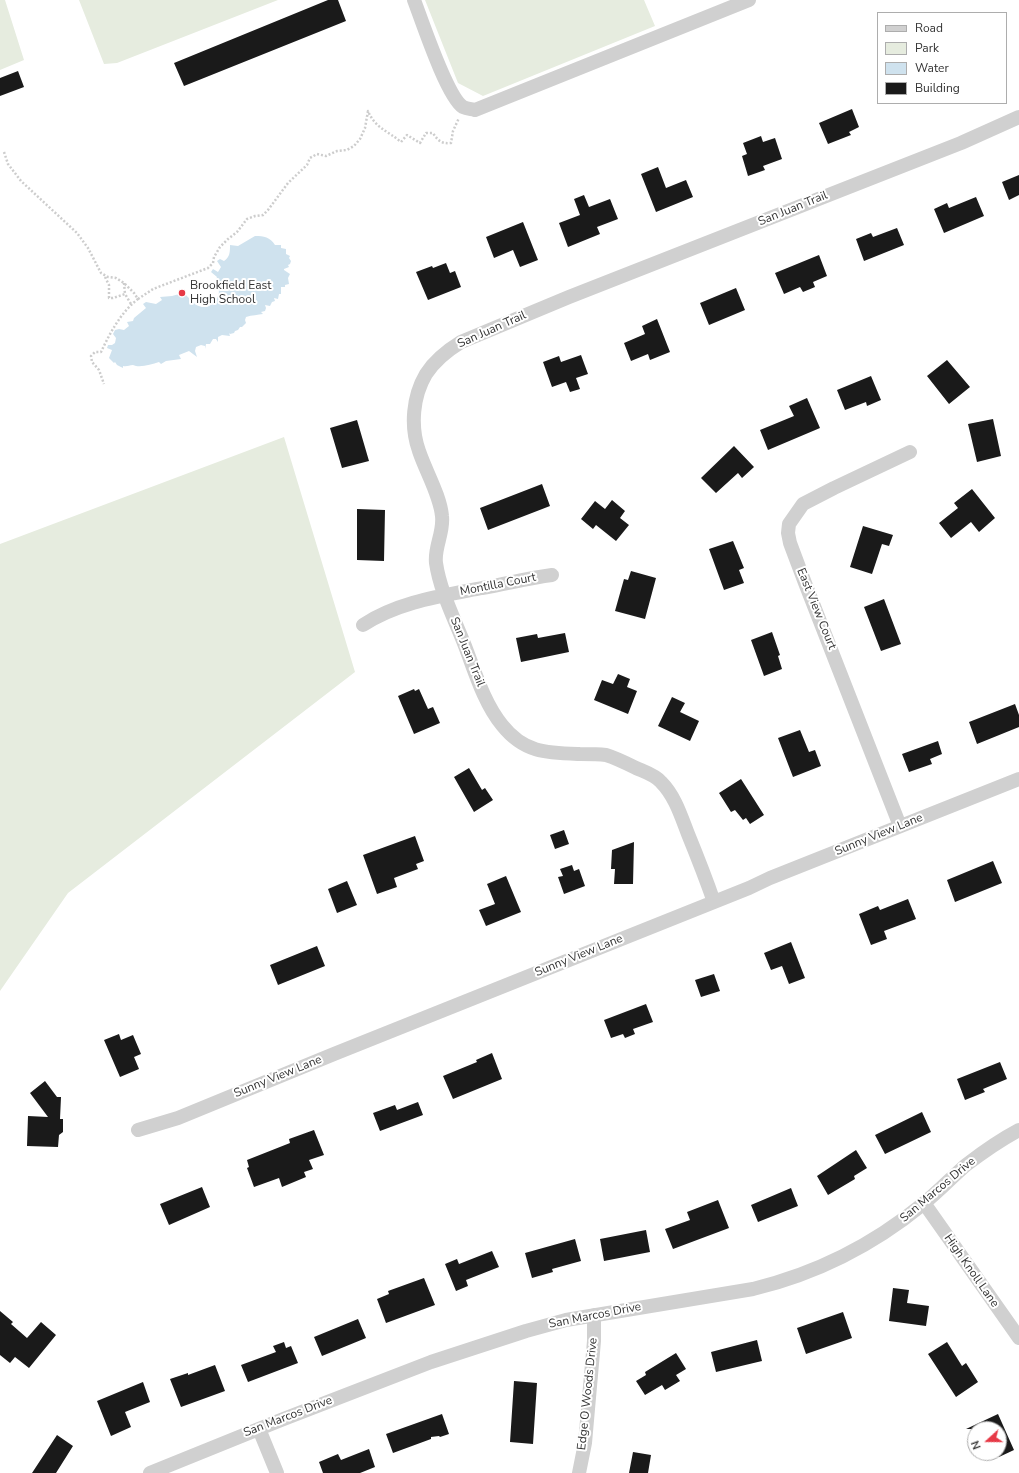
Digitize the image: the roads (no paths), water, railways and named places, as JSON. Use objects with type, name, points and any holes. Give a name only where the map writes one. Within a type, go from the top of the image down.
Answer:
[{"type":"street","points":[[414,0],[447,84],[455,98],[464,107],[476,110],[749,0]]},
{"type":"street","name":"San Juan Trail","points":[[714,902],[674,799],[661,782],[653,775],[605,755],[551,754],[540,751],[519,741],[501,725],[495,715],[485,696],[445,595],[436,562],[442,525],[441,512],[418,449],[414,433],[415,403],[421,385],[427,373],[436,362],[450,349],[461,342],[569,297],[961,143],[1019,117]]},
{"type":"street","name":"East View Court","points":[[900,826],[805,583],[790,543],[788,533],[789,524],[803,504],[910,452]]},
{"type":"street","name":"Montilla Court","points":[[363,625],[388,611],[408,604],[445,595],[552,575]]},
{"type":"street","name":"Sunny View Lane","points":[[138,1130],[178,1118],[1019,779]]},
{"type":"street","name":"San Marcos Drive","points":[[150,1473],[410,1370],[532,1329],[566,1320],[726,1294],[793,1278],[836,1260],[853,1251],[904,1219],[993,1145],[1019,1130]]},
{"type":"street","name":"High Knoll Lane","points":[[924,1203],[1019,1338]]},
{"type":"street","name":"Edge O Woods Drive","points":[[578,1473],[586,1435],[594,1341],[594,1315]]},
{"type":"street","points":[[259,1429],[277,1473]]},
{"type":"water","points":[[255,236],[261,236],[271,240],[275,245],[281,245],[281,248],[286,249],[286,254],[290,256],[289,258],[291,261],[288,265],[289,267],[284,269],[290,274],[288,278],[289,284],[285,285],[285,287],[281,287],[281,294],[279,294],[278,299],[274,298],[275,301],[272,302],[270,306],[265,305],[265,311],[261,312],[263,314],[246,317],[246,323],[242,327],[234,333],[229,333],[230,336],[222,335],[218,337],[218,342],[216,339],[213,339],[210,344],[206,344],[205,349],[205,346],[201,345],[196,347],[195,351],[197,357],[189,351],[179,355],[181,359],[166,361],[161,364],[159,362],[142,366],[123,366],[123,368],[109,358],[112,350],[107,348],[108,345],[115,343],[116,338],[113,334],[115,330],[124,330],[129,326],[127,322],[133,321],[134,318],[146,308],[143,304],[146,302],[156,304],[162,300],[160,297],[183,293],[199,306],[207,307],[214,303],[219,292],[216,280],[217,277],[211,272],[213,269],[218,272],[221,267],[217,261],[220,259],[224,261],[229,256],[230,245],[238,246]]},
{"type":"place","name":"Brookfield East High School","points":[[182,293]]}]
